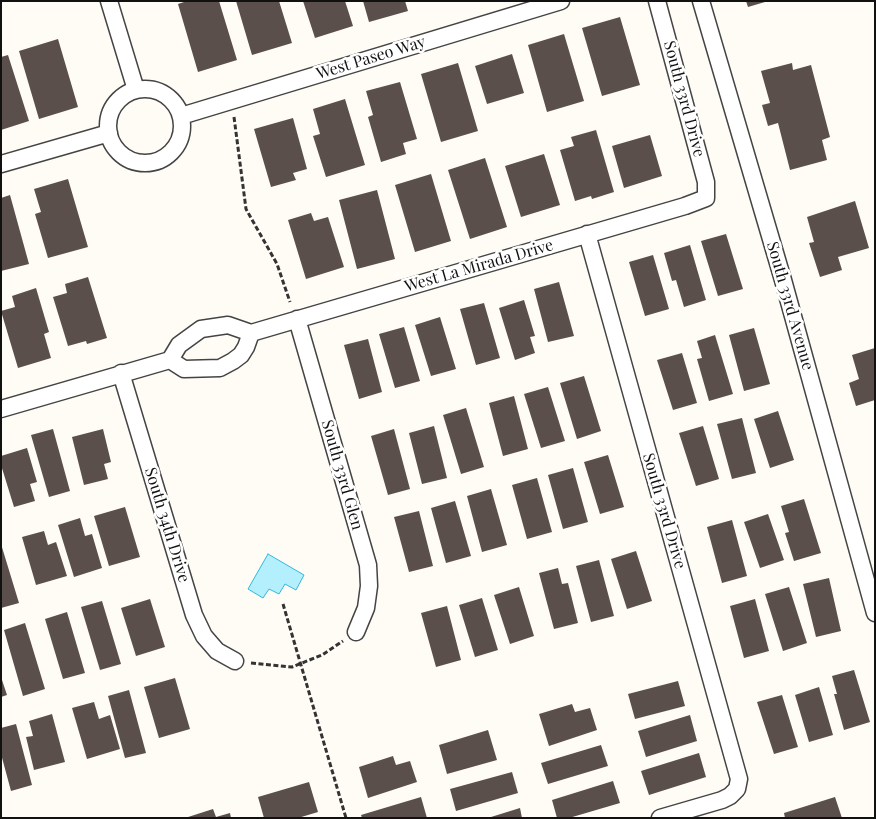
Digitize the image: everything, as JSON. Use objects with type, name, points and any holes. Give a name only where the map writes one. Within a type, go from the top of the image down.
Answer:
[{"type":"street","points":[[109,1],[136,90]]},
{"type":"street","name":"West Paseo Way","points":[[181,116],[561,1]]},
{"type":"street","name":"South 33rd Drive","points":[[657,1],[706,182],[706,198]]},
{"type":"street","name":"South 33rd Avenue","points":[[701,1],[783,280],[875,613]]},
{"type":"street","points":[[147,89],[168,97],[176,105],[181,116],[182,128],[180,139],[174,149],[165,157],[154,162],[142,163],[130,160],[120,154],[113,144],[109,133],[110,117],[117,102],[136,90],[147,89]]},
{"type":"street","points":[[1,164],[109,133]]},
{"type":"street","name":"West La Mirada Drive","points":[[251,333],[685,206],[706,198]]},
{"type":"street","name":"South 33rd Drive","points":[[586,234],[739,780],[737,789],[730,796],[722,800],[660,818]]},
{"type":"street","name":"South 33rd Glen","points":[[298,319],[368,565],[369,586],[366,608],[356,632]]},
{"type":"street","points":[[1,409],[170,360],[179,345],[201,329],[228,325],[251,333],[246,347],[241,354],[220,368],[184,369],[170,360]]},
{"type":"street","name":"South 34th Drive","points":[[121,373],[194,615],[204,636],[217,651],[235,661]]},
{"type":"path","points":[[232,100],[246,209],[276,264],[298,319]]},
{"type":"path","points":[[282,604],[346,818]]},
{"type":"path","points":[[235,661],[292,667],[301,665],[356,632]]},
{"type":"water","points":[[268,554],[304,575],[296,590],[285,584],[279,594],[269,589],[263,598],[248,589]]},
{"type":"building","points":[[187,1],[219,1],[237,60],[198,72],[178,4]]},
{"type":"building","points":[[236,1],[279,1],[292,43],[252,55]]},
{"type":"building","points":[[303,1],[345,1],[353,26],[315,38]]},
{"type":"building","points":[[363,1],[405,1],[408,11],[369,22]]},
{"type":"building","points":[[746,1],[765,1],[765,2],[748,7]]},
{"type":"building","points":[[620,17],[640,85],[602,96],[582,28]]},
{"type":"building","points":[[564,34],[584,101],[547,112],[528,45]]},
{"type":"building","points":[[58,39],[78,107],[39,119],[19,51]]},
{"type":"building","points":[[512,54],[524,93],[487,104],[475,66]]},
{"type":"building","points":[[8,55],[29,121],[1,130],[1,57]]},
{"type":"building","points":[[458,63],[478,131],[441,142],[421,74]]},
{"type":"building","points":[[792,63],[793,70],[811,65],[830,137],[822,140],[827,160],[790,170],[778,123],[768,126],[762,105],[770,103],[761,71]]},
{"type":"building","points":[[400,82],[417,139],[403,143],[406,154],[381,162],[368,117],[373,115],[366,91]]},
{"type":"building","points":[[345,99],[365,165],[326,177],[313,136],[320,134],[313,109]]},
{"type":"building","points":[[293,118],[307,169],[293,173],[296,180],[271,187],[254,129]]},
{"type":"building","points":[[596,130],[614,192],[592,199],[591,196],[575,201],[560,150],[574,146],[571,137]]},
{"type":"building","points":[[650,135],[662,176],[624,188],[612,146]]},
{"type":"building","points":[[544,154],[560,205],[521,217],[505,166]]},
{"type":"building","points":[[485,158],[507,227],[470,239],[448,170]]},
{"type":"building","points":[[431,174],[451,241],[415,252],[395,185]]},
{"type":"building","points":[[68,179],[88,247],[48,258],[35,214],[41,212],[34,189]]},
{"type":"building","points":[[377,190],[395,259],[357,269],[339,200]]},
{"type":"building","points":[[10,195],[29,264],[1,271],[1,198]]},
{"type":"building","points":[[855,201],[869,248],[838,257],[842,270],[820,277],[809,243],[814,242],[807,217]]},
{"type":"building","points":[[311,213],[314,221],[328,217],[344,267],[306,279],[288,220]]},
{"type":"building","points":[[726,234],[743,289],[718,296],[701,241]]},
{"type":"building","points":[[690,245],[706,300],[684,307],[676,280],[672,281],[664,253]]},
{"type":"building","points":[[653,255],[669,309],[645,316],[629,262]]},
{"type":"building","points":[[88,277],[107,338],[87,344],[86,341],[68,346],[53,297],[67,293],[65,284]]},
{"type":"building","points":[[559,282],[574,336],[548,342],[534,289]]},
{"type":"building","points":[[36,288],[49,332],[44,334],[51,358],[18,368],[1,311],[15,307],[12,296]]},
{"type":"building","points":[[524,300],[535,336],[530,337],[535,353],[515,360],[499,308]]},
{"type":"building","points":[[484,303],[500,358],[476,365],[460,309]]},
{"type":"building","points":[[440,317],[456,369],[431,376],[415,325]]},
{"type":"building","points":[[404,327],[420,381],[395,388],[379,334]]},
{"type":"building","points":[[754,328],[770,384],[744,391],[729,335]]},
{"type":"building","points":[[715,335],[733,394],[709,401],[697,359],[702,358],[697,341]]},
{"type":"building","points":[[368,339],[382,392],[359,399],[344,345]]},
{"type":"building","points":[[875,348],[875,400],[856,406],[849,383],[859,379],[852,355]]},
{"type":"building","points":[[682,353],[697,403],[673,410],[657,360]]},
{"type":"building","points":[[584,376],[601,431],[577,439],[560,383]]},
{"type":"building","points":[[548,387],[565,441],[541,448],[524,394]]},
{"type":"building","points":[[514,396],[528,449],[503,456],[489,403]]},
{"type":"building","points":[[466,408],[484,467],[461,474],[443,415]]},
{"type":"building","points":[[778,411],[794,460],[770,468],[754,419]]},
{"type":"building","points":[[742,418],[756,473],[732,479],[717,424]]},
{"type":"building","points":[[434,426],[447,478],[422,484],[409,433]]},
{"type":"building","points":[[703,426],[719,479],[696,486],[679,433]]},
{"type":"building","points":[[53,429],[70,491],[49,497],[31,435]]},
{"type":"building","points":[[103,429],[111,462],[104,464],[108,479],[84,485],[72,437]]},
{"type":"building","points":[[394,429],[410,489],[388,495],[371,436]]},
{"type":"building","points":[[27,448],[37,482],[30,484],[35,501],[14,507],[1,465],[1,456]]},
{"type":"building","points":[[608,455],[624,507],[600,514],[584,462]]},
{"type":"building","points":[[573,468],[588,522],[563,529],[548,475]]},
{"type":"building","points":[[537,478],[552,532],[527,539],[512,485]]},
{"type":"building","points":[[491,489],[507,545],[482,552],[467,496]]},
{"type":"building","points":[[804,499],[821,553],[794,561],[785,533],[789,532],[781,506]]},
{"type":"building","points":[[455,501],[471,556],[446,563],[431,508]]},
{"type":"building","points":[[125,507],[140,557],[109,566],[94,516]]},
{"type":"building","points":[[419,511],[433,566],[409,572],[394,517]]},
{"type":"building","points":[[768,514],[784,560],[760,568],[744,522]]},
{"type":"building","points":[[80,518],[85,536],[92,534],[102,568],[74,577],[58,525]]},
{"type":"building","points":[[732,520],[747,576],[722,583],[707,527]]},
{"type":"building","points":[[44,531],[48,545],[56,542],[67,576],[36,585],[22,537]]},
{"type":"building","points":[[1,544],[19,603],[1,608]]},
{"type":"building","points":[[636,551],[652,601],[627,609],[611,559]]},
{"type":"building","points":[[599,560],[614,616],[591,622],[576,566]]},
{"type":"building","points":[[558,568],[562,584],[568,583],[578,623],[554,629],[539,573]]},
{"type":"building","points":[[829,578],[841,631],[816,637],[803,584]]},
{"type":"building","points":[[519,587],[534,636],[510,644],[494,595]]},
{"type":"building","points":[[789,587],[807,643],[783,651],[765,594]]},
{"type":"building","points":[[482,598],[498,650],[475,657],[459,605]]},
{"type":"building","points":[[150,599],[165,647],[136,656],[121,608]]},
{"type":"building","points":[[755,599],[769,651],[744,658],[730,606]]},
{"type":"building","points":[[102,601],[121,664],[100,670],[81,607]]},
{"type":"building","points":[[447,606],[461,660],[436,667],[421,613]]},
{"type":"building","points":[[67,612],[85,673],[63,679],[45,619]]},
{"type":"building","points":[[25,623],[45,689],[23,696],[4,630]]},
{"type":"building","points":[[854,670],[870,722],[844,730],[834,694],[837,694],[832,676]]},
{"type":"building","points":[[1,677],[7,695],[1,697]]},
{"type":"building","points":[[175,678],[190,729],[159,738],[144,687]]},
{"type":"building","points":[[678,681],[685,706],[635,719],[628,694]]},
{"type":"building","points":[[819,687],[833,735],[809,742],[795,695]]},
{"type":"building","points":[[129,690],[146,753],[125,758],[108,696]]},
{"type":"building","points":[[782,695],[798,747],[774,754],[757,702]]},
{"type":"building","points":[[94,702],[99,719],[110,715],[120,749],[87,759],[72,708]]},
{"type":"building","points":[[572,704],[575,712],[590,708],[597,730],[549,746],[539,714]]},
{"type":"building","points":[[52,714],[65,762],[34,770],[26,737],[33,736],[29,721]]},
{"type":"building","points":[[690,715],[697,741],[646,757],[638,731]]},
{"type":"building","points":[[16,724],[32,785],[11,791],[1,754],[1,728]]},
{"type":"building","points":[[488,730],[497,760],[447,774],[439,745]]},
{"type":"building","points":[[601,745],[608,766],[548,784],[541,763]]},
{"type":"building","points":[[699,753],[706,777],[649,795],[641,771]]},
{"type":"building","points":[[393,756],[396,765],[410,761],[417,782],[368,798],[359,767]]},
{"type":"building","points":[[512,772],[518,793],[456,811],[450,789]]},
{"type":"building","points":[[613,781],[620,803],[569,818],[557,818],[552,800]]},
{"type":"building","points":[[309,782],[318,812],[298,818],[264,818],[258,797]]},
{"type":"building","points":[[421,797],[427,818],[362,818],[361,815]]},
{"type":"building","points":[[835,797],[842,818],[785,818],[784,813]]},
{"type":"building","points":[[520,808],[522,818],[491,818],[491,817]]},
{"type":"building","points":[[213,809],[216,817],[230,813],[231,818],[185,818]]}]
